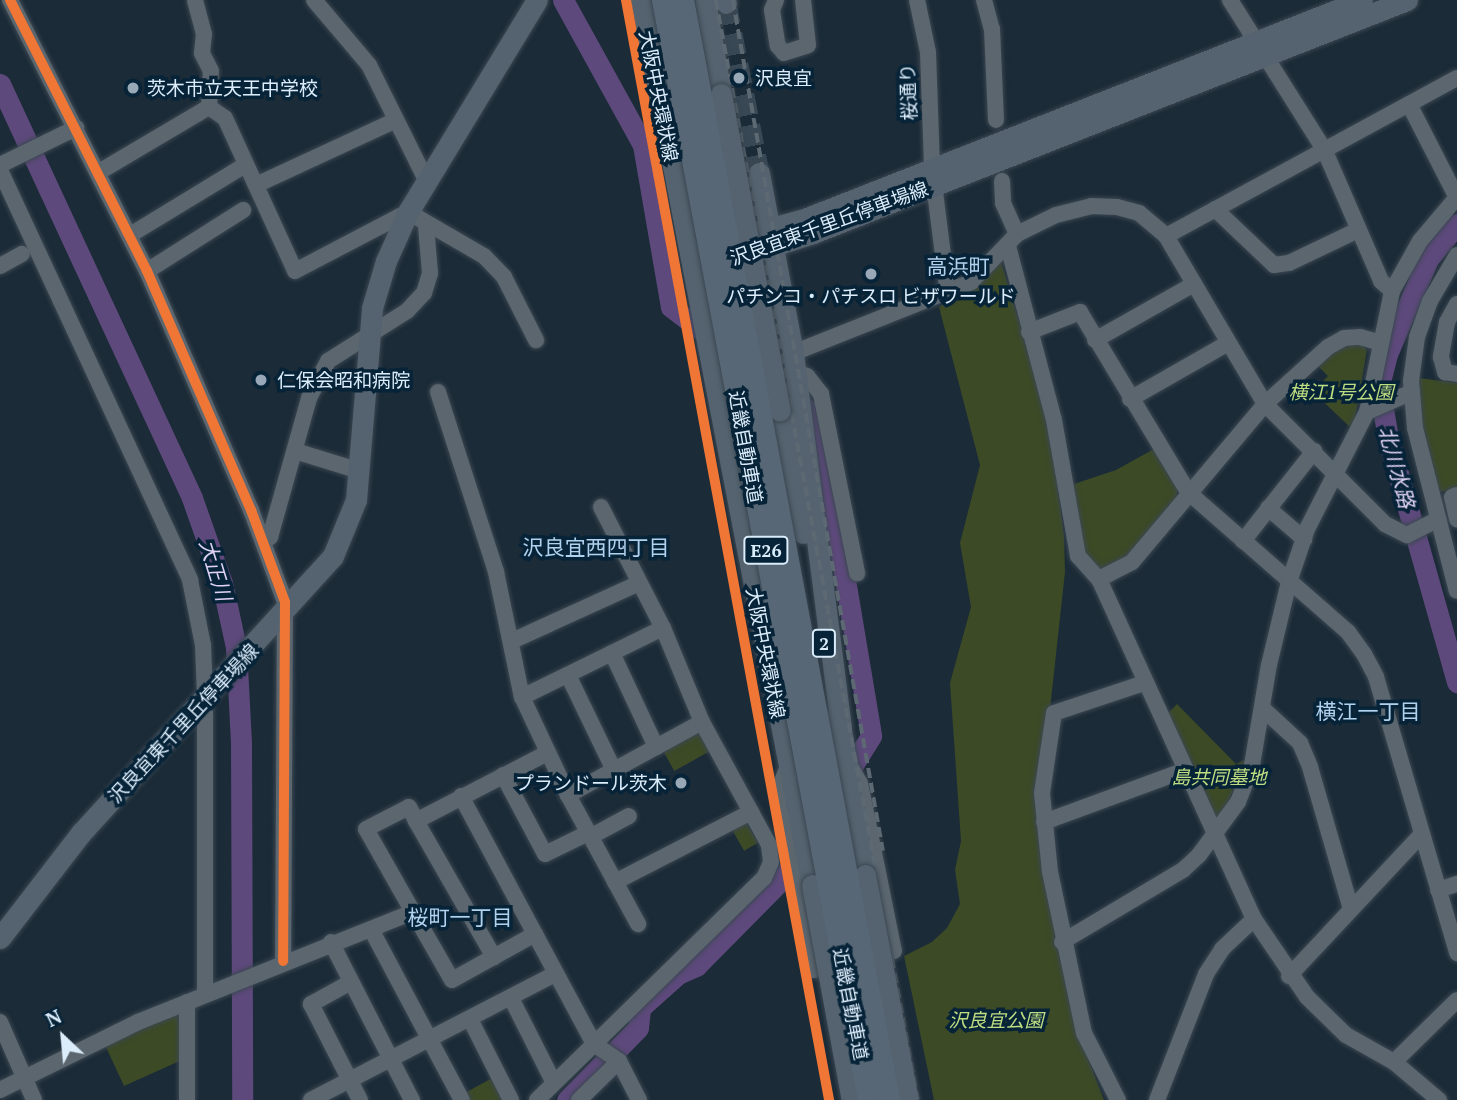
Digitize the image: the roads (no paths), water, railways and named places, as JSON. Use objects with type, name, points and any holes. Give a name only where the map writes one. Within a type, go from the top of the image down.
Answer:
[{"type":"highway","name":"近畿自動車道","points":[[664,0],[870,1100]]},
{"type":"highway","name":"近畿自動車道","points":[[682,0],[888,1100]]},
{"type":"main road","name":"沢良宜東千里丘停車場線","points":[[0,938],[81,833],[205,695],[281,618],[333,556],[356,500],[372,308],[386,261],[408,212],[537,0]]},
{"type":"main road","name":"大阪中央環状線","points":[[641,0],[688,260],[852,1100]]},
{"type":"main road","name":"2","points":[[705,0],[908,1100]]},
{"type":"main road","name":"沢良宜東千里丘停車場線","points":[[1261,48],[1362,0]]},
{"type":"main road","name":"沢良宜東千里丘停車場線","points":[[688,260],[718,243],[772,237],[1261,48],[1407,0]]},
{"type":"main road","points":[[759,173],[794,362],[841,726]]},
{"type":"street","points":[[9,0],[99,172],[147,271],[263,542],[285,602],[281,618],[280,963]]},
{"type":"street","points":[[195,0],[204,34],[202,53],[211,71],[209,107]]},
{"type":"street","points":[[314,0],[369,65],[427,182]]},
{"type":"street","points":[[776,0],[772,10],[778,46],[784,53],[803,49],[810,41],[803,0]]},
{"type":"street","name":"桜通り","points":[[917,0],[928,52],[933,176],[948,294]]},
{"type":"street","points":[[1230,0],[1324,149],[1381,281],[1392,291]]},
{"type":"street","points":[[987,1],[992,29],[996,120]]},
{"type":"street","points":[[1166,236],[1457,78]]},
{"type":"street","points":[[1062,942],[1166,883],[1199,855],[1238,802],[1252,765],[1289,582],[1304,539],[1367,412],[1392,291],[1420,241],[1457,197],[1409,104]]},
{"type":"street","points":[[99,172],[209,107]]},
{"type":"street","points":[[209,107],[225,117],[295,271],[408,212],[426,226],[484,256],[504,277],[536,340]]},
{"type":"street","points":[[256,185],[396,120]]},
{"type":"street","points":[[76,128],[0,168],[190,580],[203,645],[205,695],[206,994]]},
{"type":"street","points":[[130,235],[245,165]]},
{"type":"street","points":[[1002,181],[1003,203],[1028,332],[1054,420],[1078,556],[1098,579],[1254,919],[1289,976],[1346,1035],[1394,1062],[1440,1100]]},
{"type":"street","points":[[857,573],[821,394],[794,362],[971,282],[1012,240],[1056,215],[1091,206],[1139,213],[1166,236],[1265,404],[1336,471],[1385,524],[1414,533],[1436,520]]},
{"type":"street","points":[[1215,209],[1274,265],[1289,263],[1358,230]]},
{"type":"street","points":[[147,271],[243,210]]},
{"type":"street","points":[[263,542],[270,537],[309,398],[328,361],[407,311],[424,293],[430,273],[426,226]]},
{"type":"street","points":[[0,266],[22,254]]},
{"type":"street","points":[[1457,255],[1430,301],[1417,338],[1412,392],[1415,428],[1436,520],[1457,591]]},
{"type":"street","points":[[1095,340],[1194,284]]},
{"type":"street","points":[[1457,304],[1447,322],[1441,357],[1445,372],[1457,374]]},
{"type":"street","points":[[1028,332],[1080,312],[1188,492],[1348,632],[1376,677],[1457,953]]},
{"type":"street","points":[[1098,579],[1132,562],[1188,492],[1265,404],[1344,338],[1381,343]]},
{"type":"street","points":[[1130,399],[1228,343]]},
{"type":"street","points":[[438,392],[496,572],[522,697],[545,754],[638,925]]},
{"type":"street","points":[[1367,412],[1412,392]]},
{"type":"street","points":[[295,451],[360,471]]},
{"type":"street","points":[[1243,541],[1314,451]]},
{"type":"street","points":[[1457,495],[1452,497],[1457,519]]},
{"type":"street","points":[[537,1100],[764,878],[771,862],[769,845],[702,722],[663,628],[601,507]]},
{"type":"street","points":[[1268,508],[1304,539]]},
{"type":"street","points":[[512,642],[639,583]]},
{"type":"street","points":[[522,697],[663,628]]},
{"type":"street","points":[[612,653],[656,747]]},
{"type":"street","points":[[568,675],[614,770]]},
{"type":"street","points":[[1118,1100],[1084,1032],[1062,942],[1042,793],[1054,713],[1144,682]]},
{"type":"street","points":[[1262,708],[1300,744],[1311,767],[1351,909]]},
{"type":"street","points":[[568,795],[702,722]]},
{"type":"street","points":[[416,821],[545,754]]},
{"type":"street","points":[[788,766],[779,789],[814,970],[894,951],[860,783],[843,755]]},
{"type":"street","points":[[1044,822],[1185,770]]},
{"type":"street","points":[[503,775],[545,854],[629,816]]},
{"type":"street","points":[[461,796],[594,1044],[619,1061],[639,1100]]},
{"type":"street","points":[[494,957],[409,807],[366,829],[452,979],[494,957],[535,934]]},
{"type":"street","points":[[615,882],[751,812]]},
{"type":"street","points":[[1289,976],[1421,835]]},
{"type":"street","points":[[1438,890],[1457,884]]},
{"type":"street","points":[[0,1090],[187,1002],[331,942],[372,931],[412,912]]},
{"type":"street","points":[[1157,1100],[1206,974],[1222,949],[1254,919]]},
{"type":"street","points":[[372,931],[462,1100]]},
{"type":"street","points":[[331,942],[412,1100]]},
{"type":"street","points":[[311,1100],[555,974]]},
{"type":"street","points":[[351,982],[311,1004],[360,1100]]},
{"type":"street","points":[[511,998],[554,1083]]},
{"type":"street","points":[[1394,1062],[1457,1000]]},
{"type":"street","points":[[187,1002],[187,1100]]},
{"type":"street","points":[[470,1019],[511,1100]]},
{"type":"street","points":[[0,1022],[34,1100]]},
{"type":"street","points":[[582,1099],[619,1061]]},
{"type":"waterway","points":[[563,0],[643,145],[671,307],[716,341]]},
{"type":"waterway","name":"大正川","points":[[0,84],[192,498],[222,583],[236,647],[241,744],[242,1100]]},
{"type":"waterway","name":"北川水路","points":[[1457,224],[1428,259],[1387,354],[1379,386],[1388,438],[1457,682]]},
{"type":"waterway","points":[[789,396],[818,418],[871,736],[843,781]]},
{"type":"waterway","points":[[567,1100],[638,1028],[640,1008],[678,974],[696,966],[784,877],[802,847]]},
{"type":"tunnel","points":[[726,3],[759,173]]},
{"type":"railway","points":[[716,0],[918,1100]]},
{"type":"railway","points":[[733,0],[883,851]]},
{"type":"place","name":"沢良宜","points":[[739,78]]},
{"type":"place","name":"茨木市立天王中学校","points":[[133,88]]},
{"type":"place","name":"パチンコ・パチスロ ビザワールド","points":[[871,274]]},
{"type":"place","name":"仁保会昭和病院","points":[[261,380]]},
{"type":"place","name":"プランドール茨木","points":[[681,783]]},
{"type":"district","name":"高浜町","points":[[958,266]]},
{"type":"district","name":"沢良宜西四丁目","points":[[596,547]]},
{"type":"district","name":"横江一丁目","points":[[1368,711]]},
{"type":"district","name":"桜町一丁目","points":[[460,917]]},
{"type":"park label","name":"横江1号公園","points":[[1341,392]]},
{"type":"park label","name":"島共同墓地","points":[[1219,777]]},
{"type":"park label","name":"沢良宜公園","points":[[996,1020]]}]
